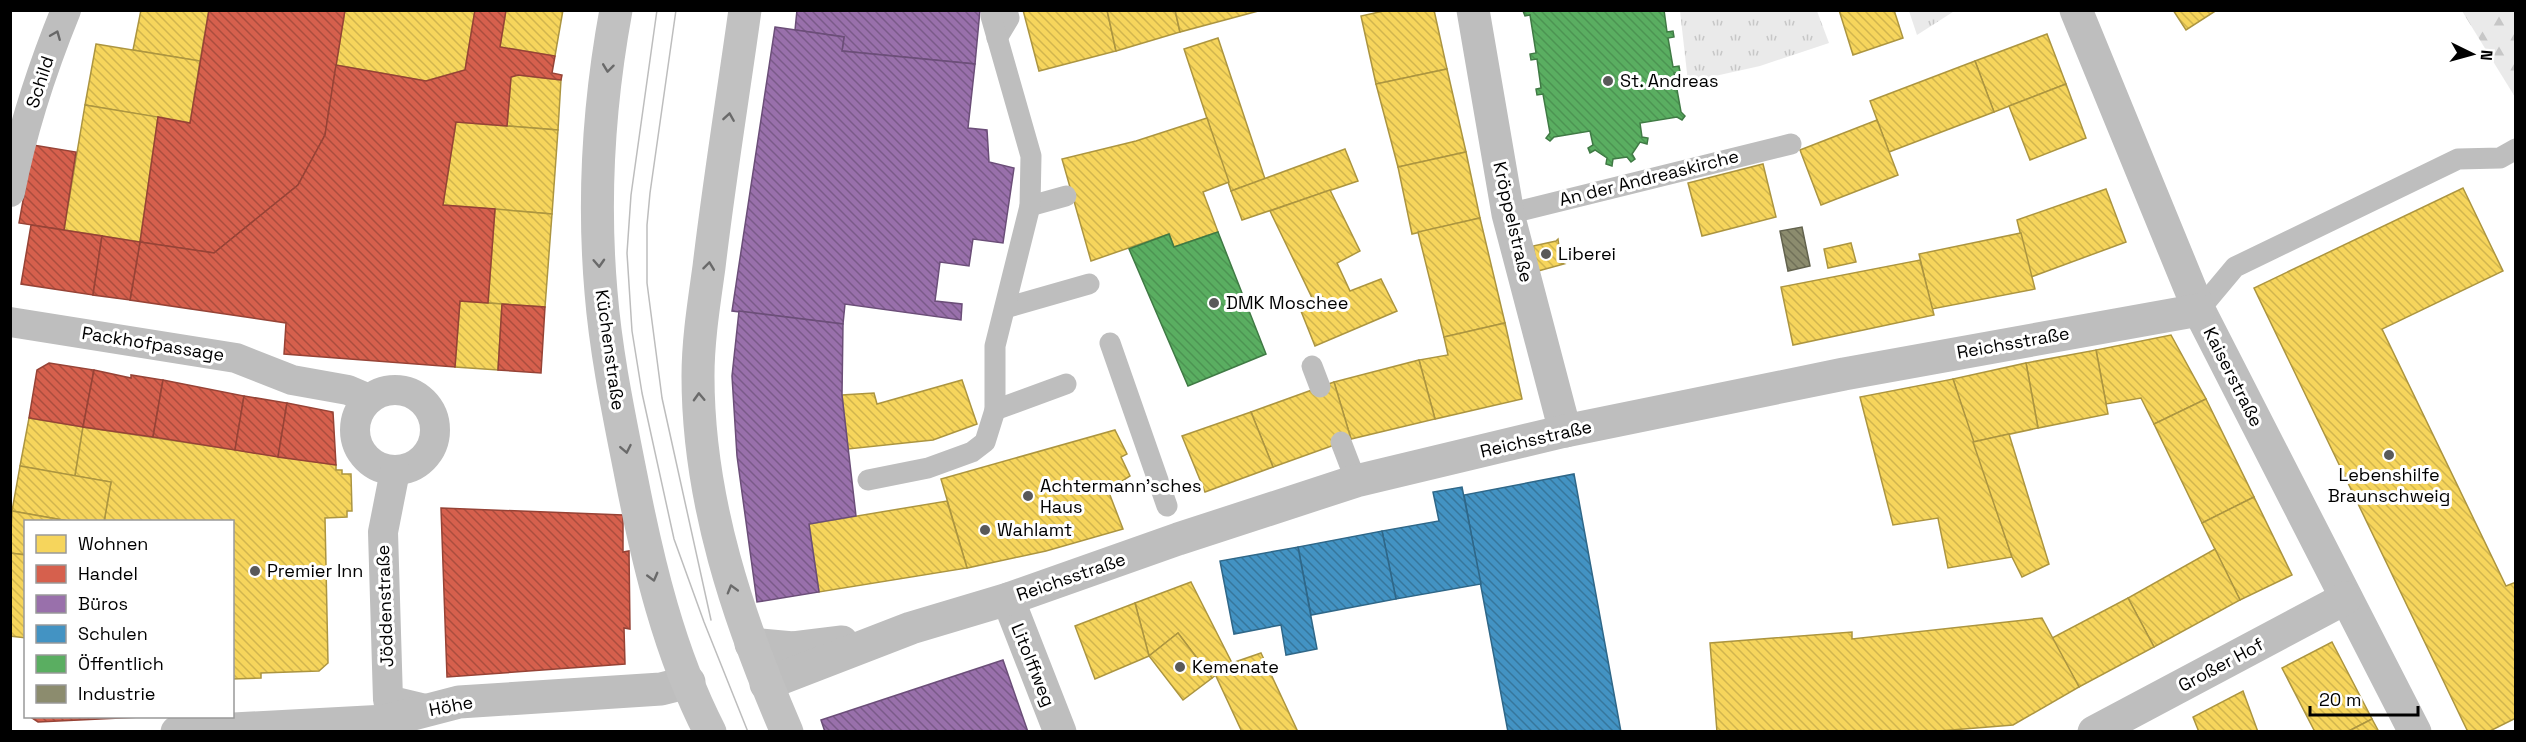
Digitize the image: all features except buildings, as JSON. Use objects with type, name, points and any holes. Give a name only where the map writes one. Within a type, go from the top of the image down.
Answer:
[{"type":"main road","name":"Küchenstraße","points":[[616,10],[607,75],[599,166],[598,260],[610,371],[650,564],[666,623],[710,732]]},
{"type":"main road","points":[[741,17],[720,175],[698,375],[701,430],[716,525],[733,595],[786,732]]},
{"type":"street","name":"Schild","points":[[10,192],[14,154],[66,10]]},
{"type":"street","name":"Kröppelstraße","points":[[1473,10],[1508,214],[1565,431]]},
{"type":"street","name":"Kaiserstraße","points":[[2076,10],[2199,310],[2415,732]]},
{"type":"street","name":"Reichsstraße","points":[[766,684],[891,635],[1008,599],[1178,539],[1356,481],[1565,431],[1844,374],[2199,310]]},
{"type":"street","name":"Packhofpassage","points":[[10,322],[236,358],[292,380],[348,390],[369,399]]},
{"type":"street","points":[[397,390],[411,393],[422,400],[431,411],[435,424],[435,436],[430,451],[421,461],[409,468],[395,471],[381,468],[363,454],[355,431],[357,419],[369,399],[387,391],[397,390]]},
{"type":"street","name":"Jöddenstraße","points":[[395,471],[383,532],[388,700],[431,721]]},
{"type":"street","name":"Großer Hof","points":[[2094,732],[2346,598]]},
{"type":"street","name":"Litolffweg","points":[[1008,599],[1060,732]]},
{"type":"street","name":"Reichsstraße","points":[[751,644],[793,648],[891,635]]},
{"type":"street","name":"Höhe","points":[[177,732],[386,721],[431,721],[459,702],[661,689],[689,682]]},
{"type":"lane","points":[[867,480],[928,468],[972,452],[985,442],[995,410],[996,346],[1030,206],[1032,156],[997,38],[991,16],[992,10]]},
{"type":"lane","points":[[997,38],[1009,18],[1007,10]]},
{"type":"lane","name":"An der Andreaskirche","points":[[1508,214],[1791,144]]},
{"type":"lane","points":[[2199,310],[2235,267],[2458,159],[2500,159],[2516,149]]},
{"type":"lane","points":[[1030,206],[1066,196]]},
{"type":"lane","points":[[1005,308],[1089,284]]},
{"type":"lane","points":[[1110,343],[1167,506]]},
{"type":"lane","points":[[1312,366],[1320,387]]},
{"type":"lane","points":[[995,410],[1066,384]]},
{"type":"lane","points":[[1341,442],[1356,481]]},
{"type":"green space","points":[[1909,10],[1956,10],[1917,35],[1909,11]]},
{"type":"green space","points":[[1680,11],[1817,11],[1829,43],[1760,66],[1688,82]]},
{"type":"green space","points":[[2462,11],[2515,11],[2515,97]]},
{"type":"tram line","points":[[657,10],[631,195],[627,253],[632,331],[642,393],[674,539],[748,732]]},
{"type":"tram line","points":[[676,10],[650,193],[647,225],[647,283],[662,398],[711,620]]},
{"type":"place","name":"St. Andreas","points":[[1608,81]]},
{"type":"place","name":"Liberei","points":[[1546,254]]},
{"type":"place","name":"DMK Moschee","points":[[1214,303]]},
{"type":"place","name":"Lebenshilfe Braunschweig","points":[[2389,455]]},
{"type":"place","name":"Achtermann'sches Haus","points":[[1028,496]]},
{"type":"place","name":"Wahlamt","points":[[985,530]]},
{"type":"place","name":"Premier Inn","points":[[255,571]]},
{"type":"place","name":"Kemenate","points":[[1180,667]]}]
